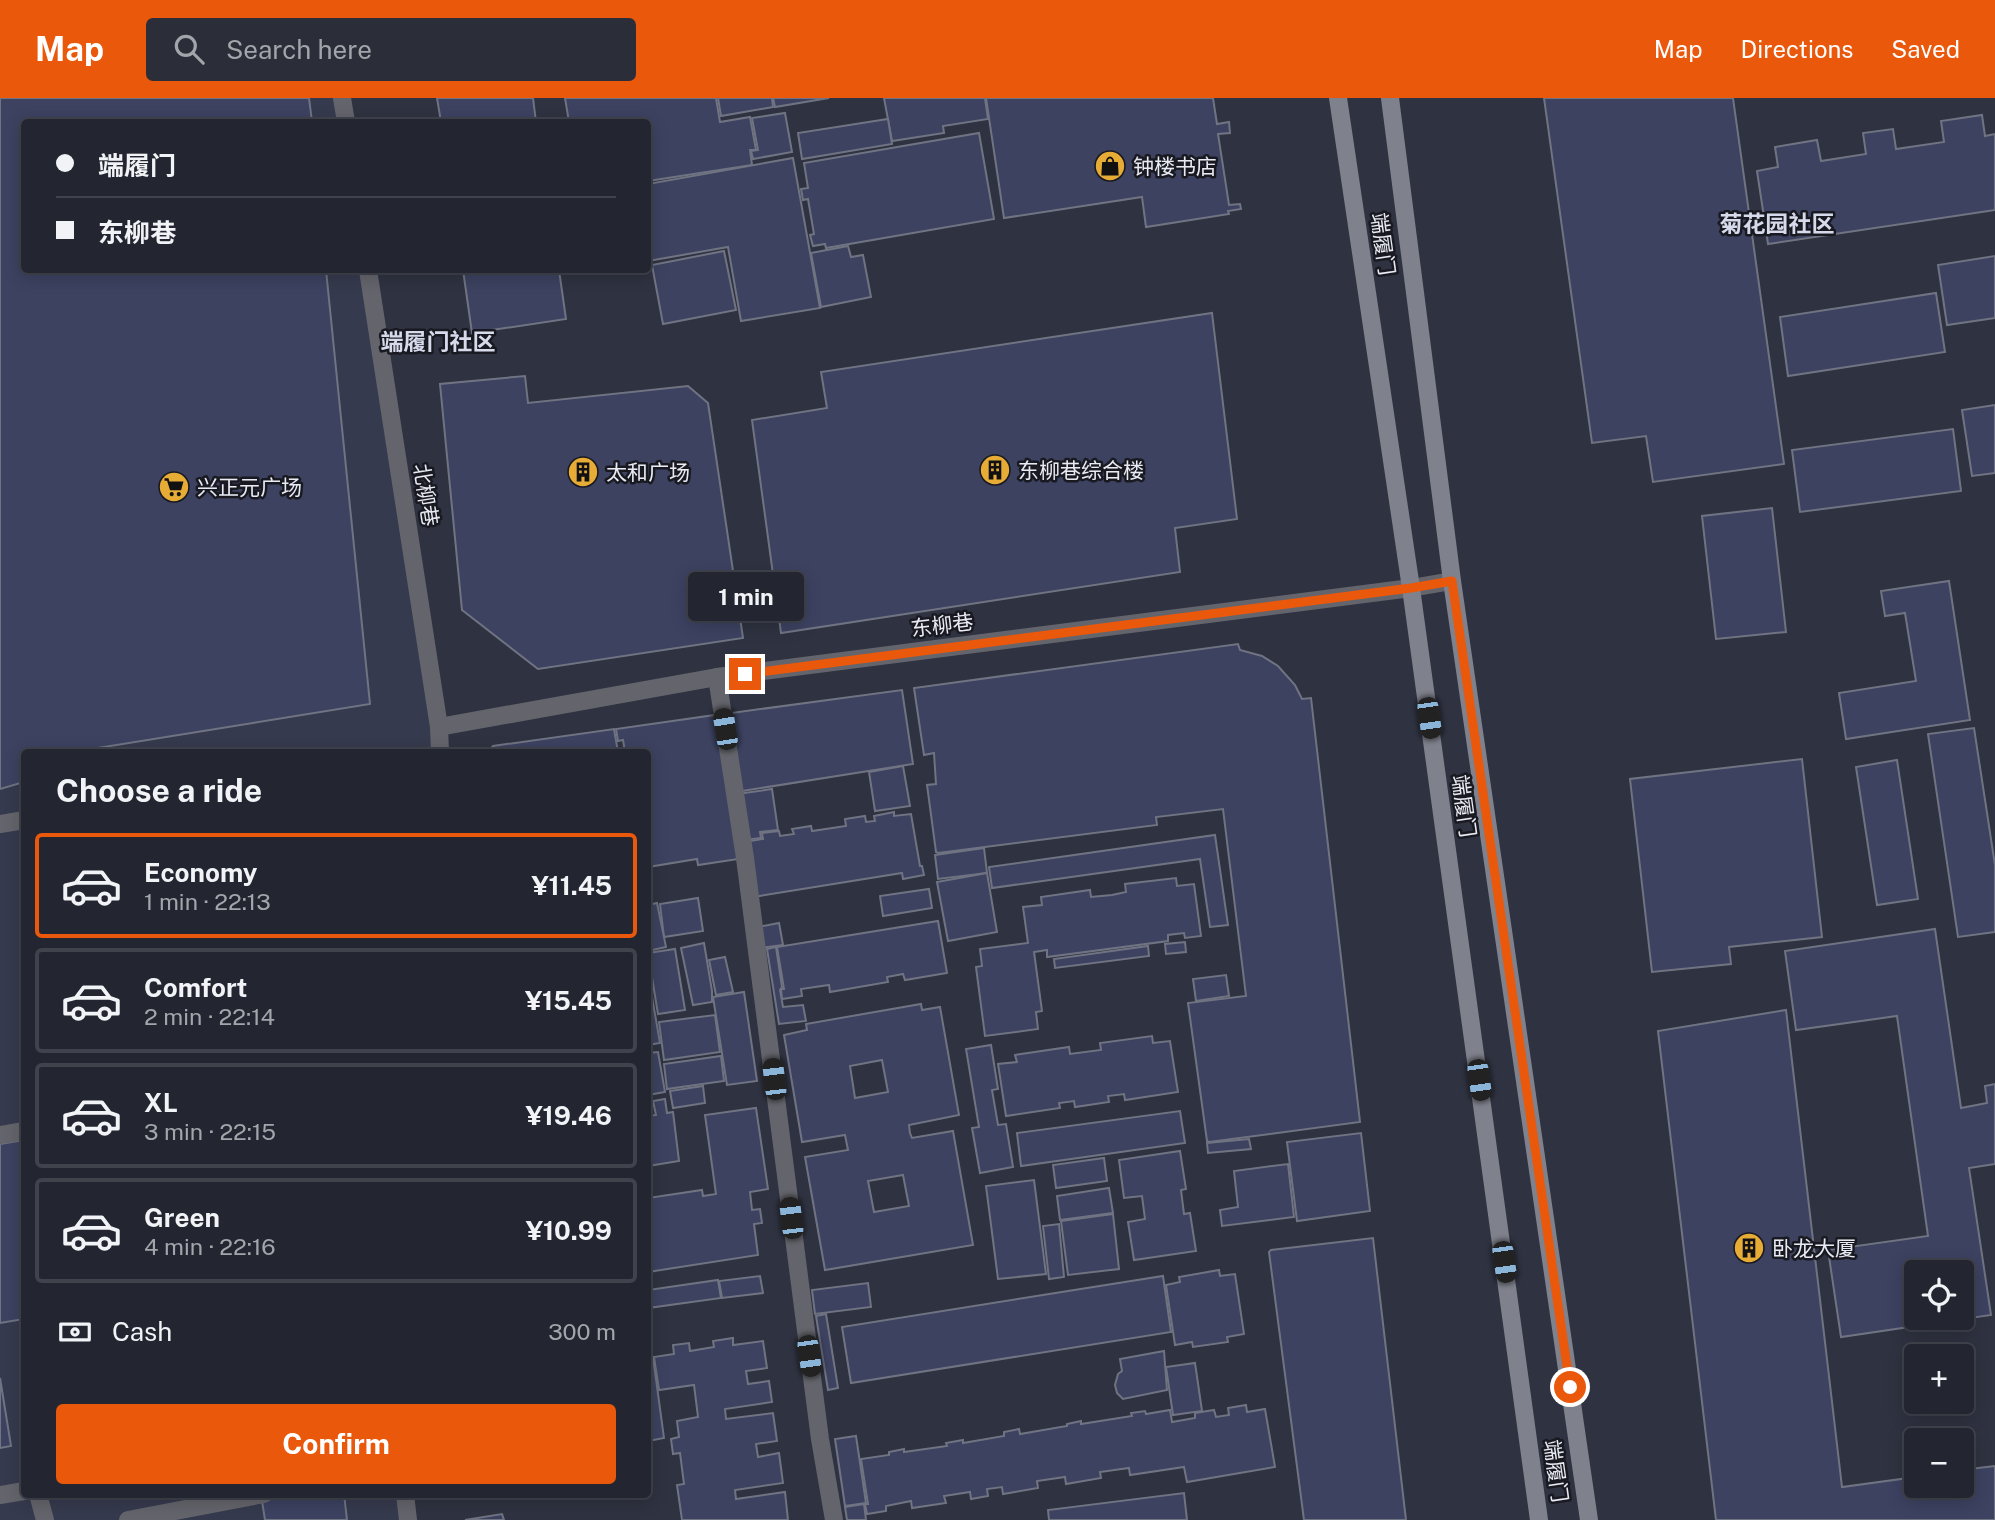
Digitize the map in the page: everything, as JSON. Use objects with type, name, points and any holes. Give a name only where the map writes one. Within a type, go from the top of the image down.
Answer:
[{"type":"main road","name":"端履门","points":[[1338,98],[1411,588],[1539,1520]]},
{"type":"main road","name":"端履门","points":[[1390,98],[1452,581],[1589,1520]]},
{"type":"street","points":[[342,98],[346,119]]},
{"type":"street","name":"北柳巷","points":[[368,273],[439,727],[440,749]]},
{"type":"street","name":"东柳巷","points":[[439,727],[717,677],[1452,581]]},
{"type":"street","points":[[717,677],[746,858],[820,1439],[834,1520]]},
{"type":"street","points":[[0,824],[21,820]]},
{"type":"street","points":[[0,1135],[21,1132]]},
{"type":"street","points":[[0,1495],[21,1492]]},
{"type":"street","points":[[39,1498],[45,1520]]},
{"type":"street","points":[[128,1520],[243,1498]]},
{"type":"street","points":[[405,1498],[408,1520]]},
{"type":"shaded area","name":"兴正元广场","points":[[0,98],[342,98],[346,119],[21,119],[21,273],[368,273],[441,749],[21,749],[21,1498],[403,1498],[406,1520],[0,1520]]},
{"type":"building","name":"兴正元广场","points":[[0,98],[309,98],[312,119],[21,119],[21,273],[326,273],[370,704],[92,749],[21,749],[21,783],[0,789]]},
{"type":"building","points":[[437,98],[533,98],[536,119],[440,119]]},
{"type":"building","points":[[565,98],[716,98],[720,122],[750,117],[756,150],[750,150],[752,165],[651,181],[651,119],[568,119]]},
{"type":"building","points":[[718,98],[772,98],[773,107],[721,116]]},
{"type":"building","points":[[773,98],[829,98],[775,107]]},
{"type":"building","points":[[884,98],[985,98],[988,119],[943,126],[944,133],[892,141]]},
{"type":"building","name":"钟楼书店","points":[[986,98],[1213,98],[1217,124],[1229,122],[1230,133],[1218,134],[1229,205],[1240,204],[1241,209],[1228,211],[1229,214],[1146,227],[1142,197],[1004,218]]},
{"type":"building","points":[[1544,98],[1733,98],[1784,464],[1653,482],[1646,436],[1592,443]]},
{"type":"building","points":[[785,113],[792,152],[753,159],[751,151],[758,150],[752,118]]},
{"type":"building","points":[[1982,115],[1985,136],[1995,134],[1995,210],[1768,244],[1757,171],[1778,167],[1775,147],[1817,140],[1821,161],[1866,154],[1863,133],[1893,129],[1896,149],[1944,142],[1941,121]]},
{"type":"building","points":[[888,119],[892,144],[802,159],[798,133]]},
{"type":"building","points":[[979,133],[994,219],[826,248],[825,244],[813,246],[810,235],[814,234],[808,199],[803,200],[801,189],[808,188],[804,163]]},
{"type":"building","points":[[793,158],[820,308],[741,321],[728,247],[651,260],[651,183]]},
{"type":"building","points":[[848,246],[851,257],[863,255],[871,297],[821,307],[811,253]]},
{"type":"building","points":[[724,251],[736,310],[663,324],[652,265]]},
{"type":"building","points":[[1995,256],[1995,318],[1947,325],[1938,265]]},
{"type":"building","points":[[463,273],[559,273],[566,319],[472,333]]},
{"type":"building","points":[[1936,293],[1945,352],[1788,376],[1780,317]]},
{"type":"building","name":"东柳巷综合楼","points":[[1212,313],[1237,519],[1175,528],[1180,572],[781,633],[752,420],[827,408],[821,372]]},
{"type":"building","name":"太和广场","points":[[525,376],[528,403],[688,386],[708,403],[743,638],[538,669],[462,610],[440,384]]},
{"type":"building","points":[[1995,405],[1995,473],[1972,476],[1962,410]]},
{"type":"building","points":[[1953,429],[1961,491],[1800,512],[1792,450]]},
{"type":"building","points":[[1772,508],[1786,632],[1716,639],[1702,516]]},
{"type":"building","points":[[1949,581],[1970,720],[1846,739],[1839,693],[1916,681],[1905,613],[1885,616],[1881,591]]},
{"type":"building","points":[[1238,644],[1240,650],[1262,656],[1278,666],[1295,685],[1302,699],[1311,698],[1360,1122],[1209,1142],[1188,1003],[1246,996],[1223,809],[1156,817],[1157,825],[938,853],[927,785],[936,784],[934,753],[924,755],[914,688]]},
{"type":"building","points":[[902,690],[913,764],[736,792],[724,714]]},
{"type":"building","points":[[722,714],[745,858],[698,865],[697,859],[651,867],[651,749],[624,749],[623,740],[618,741],[616,729]]},
{"type":"building","points":[[1974,728],[1995,865],[1995,932],[1958,937],[1928,734]]},
{"type":"building","points":[[614,729],[617,749],[490,749],[493,746]]},
{"type":"building","points":[[1802,759],[1822,937],[1729,947],[1731,964],[1652,972],[1630,779]]},
{"type":"building","points":[[1897,760],[1918,899],[1877,905],[1856,767]]},
{"type":"building","points":[[903,766],[910,806],[875,811],[869,772]]},
{"type":"building","points":[[772,789],[778,830],[760,832],[761,838],[744,840],[737,794]]},
{"type":"building","points":[[894,812],[894,816],[911,814],[924,875],[903,879],[902,873],[753,897],[744,842],[763,839],[762,833],[779,831],[780,836],[794,834],[792,829],[811,826],[812,831],[846,826],[845,819],[865,816],[866,822],[875,821],[874,816]]},
{"type":"building","points":[[1215,835],[1228,925],[1210,927],[1200,859],[992,888],[989,867]]},
{"type":"building","points":[[984,848],[987,873],[938,879],[935,855]]},
{"type":"building","points":[[987,873],[997,932],[948,941],[937,882]]},
{"type":"building","points":[[1176,878],[1177,886],[1194,884],[1201,936],[1185,938],[1184,933],[1168,935],[1168,941],[1047,957],[1047,950],[1034,952],[1042,1011],[1036,1012],[1038,1029],[985,1036],[976,967],[982,966],[980,949],[1028,943],[1023,907],[1042,905],[1041,897],[1090,890],[1091,897],[1112,895],[1126,892],[1125,884]]},
{"type":"building","points":[[929,889],[932,908],[883,916],[880,896]]},
{"type":"building","points":[[698,898],[703,931],[664,937],[660,904]]},
{"type":"building","points":[[657,903],[666,947],[651,950],[651,904]]},
{"type":"building","points":[[938,921],[947,973],[905,980],[903,974],[887,977],[888,982],[830,992],[829,985],[801,989],[802,996],[782,999],[781,989],[784,989],[777,947]]},
{"type":"building","points":[[779,923],[783,945],[761,948],[758,927]]},
{"type":"building","points":[[1935,929],[1961,1108],[1987,1103],[1985,1086],[1995,1084],[1995,1164],[1969,1168],[1991,1315],[1974,1317],[1974,1260],[1904,1260],[1904,1328],[1841,1337],[1828,1250],[1928,1236],[1897,1016],[1796,1030],[1785,951]]},
{"type":"building","points":[[1185,942],[1186,952],[1166,954],[1165,944]]},
{"type":"building","points":[[704,943],[712,1002],[693,1005],[681,948]]},
{"type":"building","points":[[1148,946],[1149,956],[1055,968],[1054,959]]},
{"type":"building","points":[[776,947],[783,1007],[803,1005],[806,1021],[779,1024],[767,949]]},
{"type":"building","points":[[675,949],[685,1010],[658,1014],[651,971],[651,953]]},
{"type":"building","points":[[725,957],[733,992],[716,995],[709,960]]},
{"type":"building","points":[[1226,975],[1229,996],[1196,1001],[1193,979]]},
{"type":"building","points":[[744,992],[757,1081],[727,1085],[713,997]]},
{"type":"building","points":[[651,997],[660,1043],[651,1044]]},
{"type":"building","points":[[921,1004],[922,1010],[940,1007],[959,1115],[909,1125],[910,1133],[912,1138],[953,1131],[973,1245],[825,1270],[805,1157],[848,1150],[845,1135],[802,1142],[784,1035],[807,1030],[806,1024]],"holes":[[[882,1060],[888,1092],[855,1098],[850,1066]],[[903,1175],[909,1206],[874,1212],[868,1181]]]},
{"type":"building","name":"卧龙大厦","points":[[1786,1010],[1842,1487],[1904,1479],[1904,1498],[1974,1498],[1974,1469],[1995,1466],[1995,1520],[1716,1520],[1658,1031]]},
{"type":"building","points":[[715,1015],[720,1052],[664,1060],[659,1022]]},
{"type":"building","points":[[1152,1036],[1153,1043],[1170,1041],[1178,1092],[1125,1100],[1124,1094],[1108,1096],[1109,1102],[1075,1107],[1074,1101],[1059,1103],[1060,1108],[1006,1116],[998,1064],[1017,1062],[1015,1055],[1069,1047],[1070,1054],[1101,1050],[1100,1043]]},
{"type":"building","points":[[991,1045],[998,1089],[992,1090],[998,1125],[1006,1124],[1013,1167],[980,1173],[972,1128],[979,1127],[966,1049]]},
{"type":"building","points":[[658,1052],[665,1092],[651,1094],[651,1053]]},
{"type":"building","points":[[721,1056],[724,1081],[667,1089],[664,1064]]},
{"type":"building","points":[[703,1086],[705,1103],[673,1108],[670,1091]]},
{"type":"building","points":[[665,1099],[667,1113],[673,1112],[679,1161],[651,1166],[651,1116],[656,1115],[653,1101]]},
{"type":"building","points":[[756,1108],[768,1189],[750,1192],[752,1210],[760,1209],[762,1223],[754,1224],[758,1255],[651,1272],[651,1198],[702,1190],[703,1196],[716,1194],[705,1115]]},
{"type":"building","points":[[1180,1111],[1185,1143],[1021,1166],[1017,1133]]},
{"type":"building","points":[[1361,1133],[1370,1211],[1297,1221],[1287,1142]]},
{"type":"building","points":[[1249,1139],[1251,1149],[1208,1153],[1207,1143]]},
{"type":"building","points":[[21,1140],[21,1320],[0,1323],[0,1144]]},
{"type":"building","points":[[1180,1151],[1186,1189],[1181,1190],[1184,1214],[1190,1213],[1196,1251],[1134,1260],[1128,1222],[1145,1219],[1142,1196],[1124,1198],[1119,1160]]},
{"type":"building","points":[[1104,1158],[1107,1181],[1056,1188],[1053,1165]]},
{"type":"building","points":[[1288,1164],[1294,1217],[1222,1226],[1220,1210],[1238,1207],[1234,1171]]},
{"type":"building","points":[[1034,1180],[1046,1274],[998,1279],[986,1186]]},
{"type":"building","points":[[1109,1188],[1113,1213],[1060,1220],[1057,1196]]},
{"type":"building","points":[[1113,1214],[1119,1269],[1068,1275],[1061,1221]]},
{"type":"building","points":[[1059,1224],[1064,1277],[1049,1279],[1043,1226]]},
{"type":"building","points":[[1373,1238],[1406,1520],[1304,1520],[1269,1252]]},
{"type":"building","points":[[1219,1270],[1220,1276],[1235,1274],[1244,1334],[1227,1337],[1228,1342],[1193,1347],[1192,1342],[1175,1345],[1166,1285],[1180,1282],[1179,1277]]},
{"type":"building","points":[[760,1276],[763,1293],[722,1298],[719,1281]]},
{"type":"building","points":[[1163,1276],[1171,1332],[851,1383],[842,1327]]},
{"type":"building","points":[[718,1280],[721,1298],[651,1308],[651,1290]]},
{"type":"building","points":[[868,1283],[871,1307],[815,1314],[812,1290]]},
{"type":"building","points":[[826,1314],[838,1388],[828,1390],[816,1316]]},
{"type":"building","points":[[733,1338],[733,1345],[763,1341],[767,1368],[746,1371],[748,1384],[769,1381],[772,1402],[725,1409],[726,1419],[773,1413],[777,1441],[756,1444],[758,1457],[779,1453],[783,1483],[735,1490],[736,1499],[785,1492],[788,1520],[682,1520],[677,1485],[684,1484],[680,1453],[673,1454],[671,1439],[679,1437],[677,1421],[698,1417],[694,1385],[659,1390],[654,1357],[674,1354],[673,1345],[689,1343],[690,1351],[714,1347],[713,1341]]},
{"type":"building","points":[[1164,1351],[1167,1390],[1123,1399],[1117,1393],[1115,1385],[1118,1374],[1122,1371],[1120,1359]]},
{"type":"building","points":[[651,1357],[653,1357],[664,1438],[651,1440]]},
{"type":"building","points":[[1195,1363],[1202,1411],[1173,1415],[1166,1367]]},
{"type":"building","points":[[0,1378],[11,1446],[0,1448]]},
{"type":"building","points":[[1246,1405],[1247,1412],[1265,1409],[1275,1467],[1187,1482],[1184,1467],[1130,1475],[1129,1468],[1100,1472],[1101,1478],[1066,1484],[1065,1477],[1037,1481],[1038,1488],[1003,1494],[1002,1487],[987,1489],[988,1496],[971,1499],[970,1492],[944,1496],[946,1503],[912,1508],[911,1501],[886,1506],[886,1511],[867,1514],[861,1459],[889,1455],[889,1452],[904,1449],[904,1452],[947,1446],[946,1443],[963,1440],[963,1443],[1004,1436],[1004,1432],[1019,1429],[1020,1434],[1081,1421],[1081,1424],[1132,1416],[1131,1413],[1145,1411],[1146,1414],[1170,1410],[1172,1422],[1195,1418],[1195,1413],[1214,1410],[1216,1417],[1229,1415],[1228,1408]]},
{"type":"building","points":[[856,1436],[866,1503],[845,1506],[835,1439]]},
{"type":"building","points":[[1184,1493],[1187,1520],[1049,1520],[1048,1510]]},
{"type":"building","points":[[275,1498],[344,1498],[347,1520],[265,1520],[262,1501]]},
{"type":"building","points":[[864,1504],[866,1520],[847,1520],[845,1507]]},
{"type":"building","points":[[502,1514],[504,1520],[465,1520]]},
{"type":"place","name":"钟楼书店","points":[[1110,166]]},
{"type":"place","name":"东柳巷综合楼","points":[[995,470]]},
{"type":"place","name":"太和广场","points":[[583,472]]},
{"type":"place","name":"兴正元广场","points":[[174,487]]},
{"type":"place","name":"卧龙大厦","points":[[1749,1248]]},
{"type":"district","name":"菊花园社区","points":[[1777,223]]},
{"type":"district","name":"端履门社区","points":[[438,341]]},
{"type":"route","points":[[745,674],[1452,581],[1570,1387]]}]
